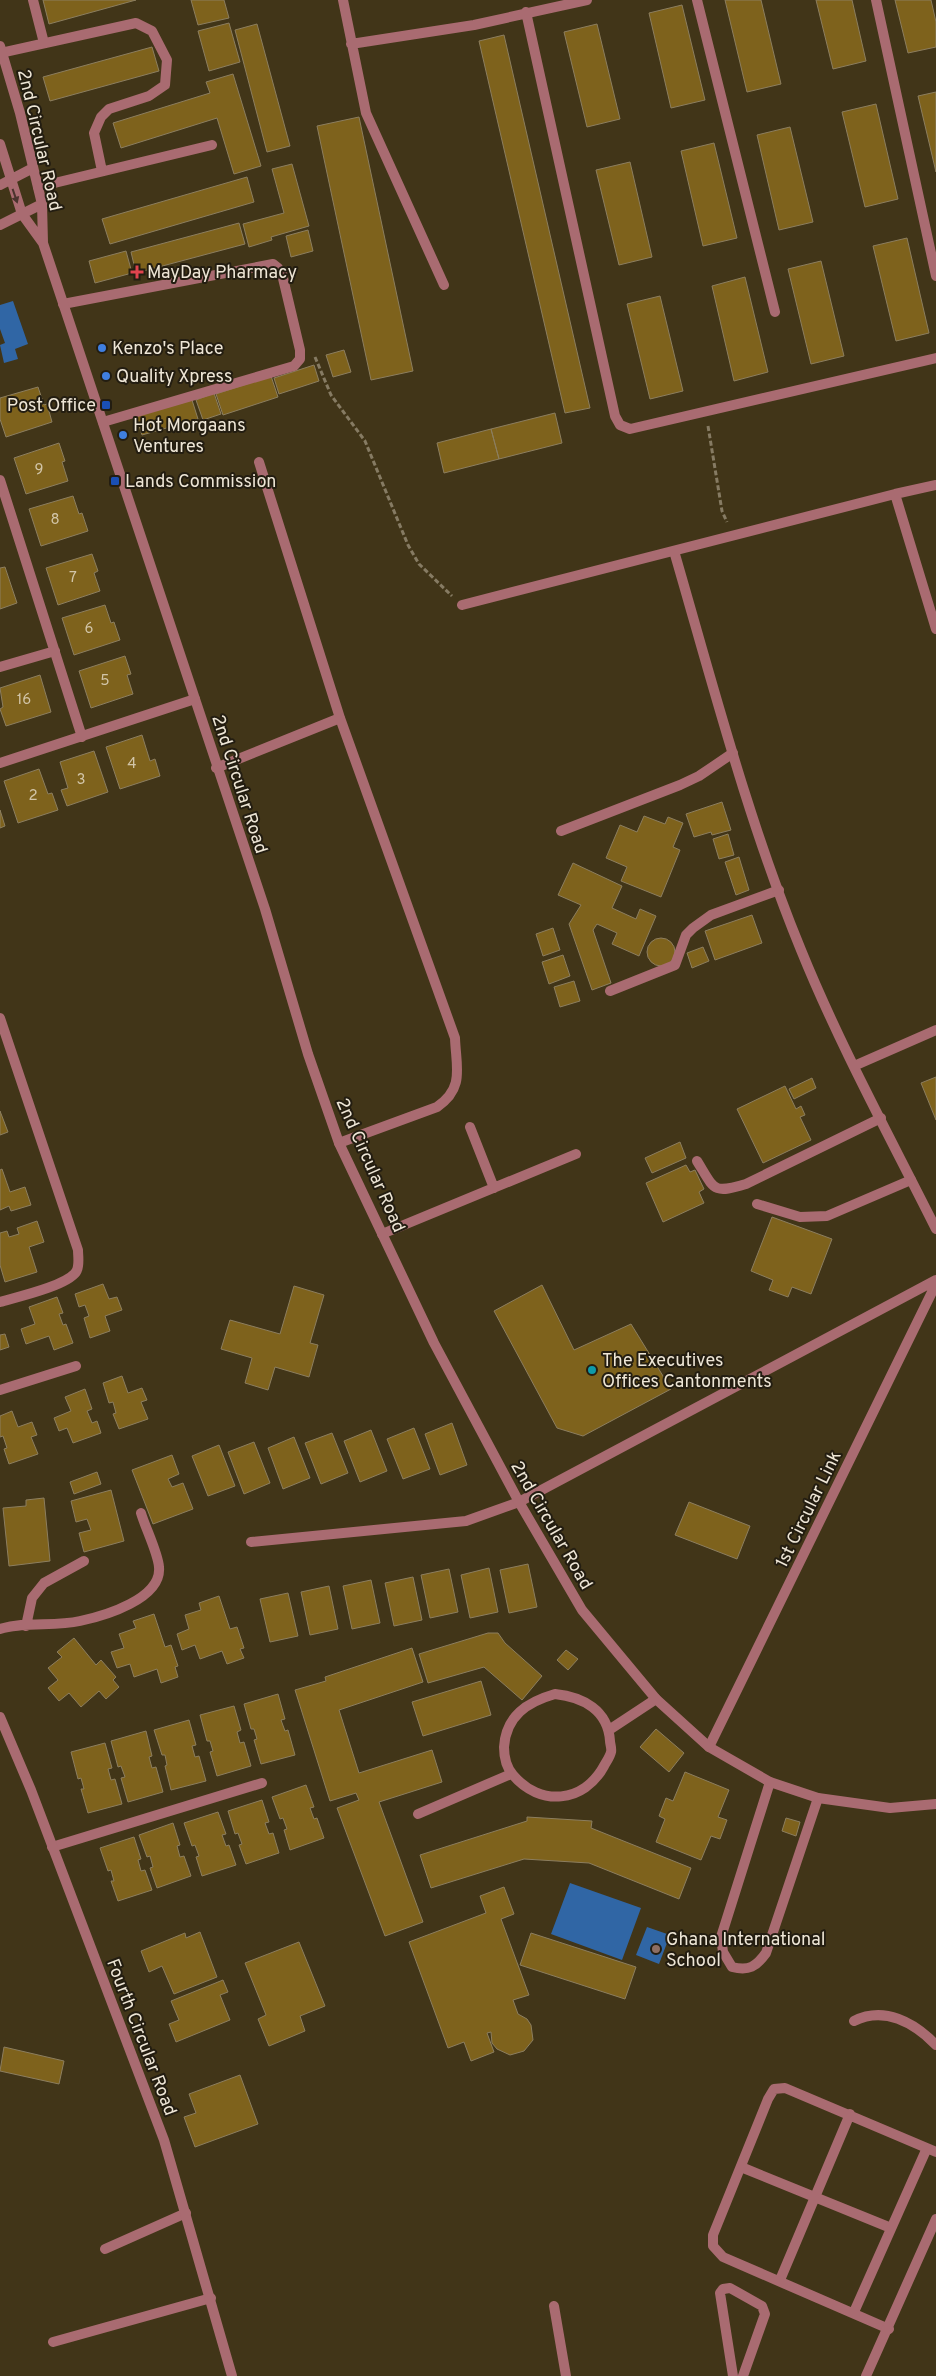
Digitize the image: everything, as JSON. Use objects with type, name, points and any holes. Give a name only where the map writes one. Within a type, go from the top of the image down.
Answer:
[{"type":"street","points":[[34,0],[44,43]]},
{"type":"street","points":[[343,0],[366,113],[444,285]]},
{"type":"street","points":[[351,44],[474,25],[587,0]]},
{"type":"street","points":[[697,0],[775,312]]},
{"type":"street","points":[[876,0],[936,276]]},
{"type":"street","points":[[526,12],[615,416],[620,425],[630,429],[936,358]]},
{"type":"street","points":[[1,51],[136,23],[152,31],[167,60],[165,85],[149,96],[109,109],[101,117],[94,132],[102,171]]},
{"type":"street","name":"2nd Circular Road","points":[[1,51],[20,113],[42,204],[43,243],[103,422],[120,480],[264,909],[308,1054],[339,1143],[434,1343],[519,1502],[582,1610],[656,1699],[709,1747],[770,1782],[818,1798],[890,1808],[936,1804]]},
{"type":"street","name":"2nd Circular Road","points":[[0,144],[9,179],[22,214],[43,243]]},
{"type":"street","points":[[38,187],[212,145]]},
{"type":"street","points":[[0,185],[33,168]]},
{"type":"street","points":[[0,225],[42,204]]},
{"type":"street","points":[[63,304],[273,264],[282,274],[300,350],[300,359],[294,366],[103,422]]},
{"type":"street","points":[[259,462],[340,718],[455,1038],[457,1084],[449,1099],[437,1107],[339,1143]]},
{"type":"street","points":[[0,480],[82,736]]},
{"type":"street","points":[[462,606],[936,485]]},
{"type":"street","points":[[895,494],[936,629]]},
{"type":"street","points":[[674,551],[754,822],[801,950],[854,1066],[936,1229]]},
{"type":"street","points":[[0,667],[55,651]]},
{"type":"street","points":[[0,763],[195,699]]},
{"type":"street","points":[[216,768],[340,718]]},
{"type":"street","points":[[561,831],[680,785],[699,776],[733,753]]},
{"type":"street","points":[[610,991],[675,965],[686,935],[712,914],[779,890]]},
{"type":"street","points":[[0,1018],[78,1250],[78,1265],[75,1273],[64,1282],[0,1302]]},
{"type":"street","points":[[854,1066],[936,1030]]},
{"type":"street","points":[[697,1161],[712,1186],[725,1190],[746,1184],[881,1118]]},
{"type":"street","points":[[470,1127],[494,1188]]},
{"type":"street","points":[[382,1234],[576,1154]]},
{"type":"street","points":[[758,1204],[800,1217],[828,1216],[912,1180]]},
{"type":"street","points":[[251,1542],[466,1522],[519,1502],[936,1280]]},
{"type":"street","name":"1st Circular Link","points":[[709,1747],[936,1284]]},
{"type":"street","points":[[0,1390],[76,1366]]},
{"type":"street","points":[[0,1629],[12,1625],[26,1626],[79,1622],[136,1602],[151,1589],[157,1579],[159,1567],[141,1513]]},
{"type":"street","points":[[26,1626],[32,1598],[44,1583],[84,1561]]},
{"type":"street","points":[[555,1694],[571,1696],[590,1703],[602,1716],[609,1730],[611,1752],[598,1778],[579,1793],[552,1798],[525,1788],[511,1774],[504,1758],[507,1728],[516,1714],[536,1700],[555,1694]]},
{"type":"street","points":[[609,1730],[656,1699]]},
{"type":"street","name":"Fourth Circular Road","points":[[0,1717],[164,2140],[232,2376]]},
{"type":"street","points":[[418,1814],[511,1774]]},
{"type":"street","points":[[770,1782],[720,1937],[723,1952],[732,1967],[744,1970],[757,1965],[766,1952],[818,1798]]},
{"type":"street","points":[[52,1847],[262,1783]]},
{"type":"street","points":[[854,2021],[866,2014],[878,2014],[895,2018],[913,2025],[936,2045]]},
{"type":"street","points":[[854,2312],[891,2228],[932,2150],[785,2088],[774,2089],[768,2099],[713,2235],[713,2246],[724,2257],[854,2312],[889,2329]]},
{"type":"street","points":[[780,2280],[850,2114]]},
{"type":"street","points":[[741,2167],[891,2228]]},
{"type":"street","points":[[104,2249],[186,2213]]},
{"type":"street","points":[[866,2376],[889,2329],[936,2219]]},
{"type":"street","points":[[733,2376],[720,2293],[723,2289],[730,2288],[762,2306],[765,2314],[743,2376]]},
{"type":"street","points":[[53,2342],[211,2298]]},
{"type":"street","points":[[554,2306],[566,2376]]},
{"type":"path","points":[[300,350],[315,357],[331,395],[365,441],[408,545],[419,564],[462,606]]},
{"type":"path","points":[[704,412],[711,433],[722,511],[733,536]]},
{"type":"water","points":[[13,301],[28,344],[15,349],[18,359],[4,363],[0,345],[5,343],[0,329],[0,305]]},
{"type":"water","points":[[570,1883],[641,1908],[622,1960],[551,1934]]},
{"type":"water","points":[[647,1927],[670,1935],[659,1964],[636,1955]]},
{"type":"building","points":[[43,0],[136,0],[49,24]]},
{"type":"building","points":[[191,0],[224,0],[229,18],[198,25]]},
{"type":"building","points":[[725,0],[761,0],[781,84],[747,92]]},
{"type":"building","points":[[816,0],[852,0],[866,61],[833,69]]},
{"type":"building","points":[[895,0],[931,0],[936,22],[936,47],[908,53]]},
{"type":"building","points":[[682,5],[705,100],[671,108],[649,13]]},
{"type":"building","points":[[229,23],[240,62],[209,71],[198,31]]},
{"type":"building","points":[[257,24],[290,146],[267,152],[235,30]]},
{"type":"building","points":[[597,24],[620,119],[587,127],[564,32]]},
{"type":"building","points":[[504,35],[590,408],[565,413],[479,41]]},
{"type":"building","points":[[152,47],[159,71],[50,101],[43,77]]},
{"type":"building","points":[[233,74],[261,166],[234,174],[217,118],[121,148],[113,123],[210,93],[206,82]]},
{"type":"building","points":[[936,92],[936,172],[918,96]]},
{"type":"building","points":[[876,104],[898,199],[865,207],[842,112]]},
{"type":"building","points":[[359,117],[413,371],[371,380],[317,126]]},
{"type":"building","points":[[790,127],[813,222],[779,230],[757,135]]},
{"type":"building","points":[[714,143],[737,238],[703,246],[681,151]]},
{"type":"building","points":[[630,162],[652,257],[619,265],[596,170]]},
{"type":"building","points":[[292,164],[309,226],[271,237],[272,240],[249,247],[243,224],[284,213],[272,169]]},
{"type":"building","points":[[247,177],[254,202],[110,244],[102,219]]},
{"type":"building","points":[[239,223],[245,244],[136,273],[131,252]]},
{"type":"building","points":[[308,230],[313,251],[291,257],[286,236]]},
{"type":"building","points":[[907,238],[929,333],[896,341],[873,246]]},
{"type":"building","points":[[126,251],[132,273],[95,283],[89,261]]},
{"type":"building","points":[[821,261],[844,356],[811,364],[788,269]]},
{"type":"building","points":[[745,277],[768,372],[734,381],[712,286]]},
{"type":"building","points":[[660,296],[683,391],[650,399],[627,304]]},
{"type":"building","points":[[344,350],[351,372],[333,377],[326,355]]},
{"type":"building","points":[[314,365],[319,381],[279,394],[274,378]]},
{"type":"building","points":[[271,376],[278,397],[223,415],[216,394]]},
{"type":"building","points":[[38,387],[44,405],[47,404],[52,422],[6,437],[0,419],[0,398]]},
{"type":"building","points":[[214,393],[221,414],[203,420],[196,400]]},
{"type":"building","points":[[192,400],[198,419],[142,435],[136,416]]},
{"type":"building","points":[[555,413],[562,443],[499,459],[491,429]]},
{"type":"building","points":[[491,429],[499,459],[444,473],[437,443]]},
{"type":"building","points":[[59,443],[65,461],[62,462],[68,481],[26,494],[14,458]]},
{"type":"building","points":[[73,496],[79,514],[82,513],[88,531],[41,546],[29,509]]},
{"type":"building","points":[[92,554],[98,571],[94,573],[100,591],[58,605],[46,568]]},
{"type":"building","points":[[5,567],[17,603],[0,609],[0,568]]},
{"type":"building","points":[[105,605],[111,623],[114,622],[120,640],[74,655],[62,618]]},
{"type":"building","points":[[125,656],[131,674],[127,675],[133,694],[91,708],[79,671]]},
{"type":"building","points":[[40,675],[51,712],[6,726],[0,709],[3,707],[0,688]]},
{"type":"building","points":[[142,735],[150,761],[155,759],[160,776],[120,789],[106,747]]},
{"type":"building","points":[[94,751],[108,792],[67,806],[61,790],[68,788],[60,762]]},
{"type":"building","points":[[39,769],[48,794],[52,793],[58,810],[18,823],[4,781]]},
{"type":"building","points":[[722,802],[731,830],[712,835],[711,832],[694,837],[686,814]]},
{"type":"building","points":[[0,810],[5,826],[0,828]]},
{"type":"building","points":[[644,816],[665,824],[668,817],[683,823],[673,847],[680,850],[661,897],[621,881],[627,867],[606,858],[620,825],[637,832]]},
{"type":"building","points":[[728,834],[734,855],[719,859],[713,839]]},
{"type":"building","points":[[739,857],[749,890],[736,895],[725,862]]},
{"type":"building","points":[[573,863],[622,886],[612,908],[636,919],[640,909],[656,916],[639,956],[612,944],[617,933],[597,924],[593,930],[611,983],[592,990],[569,924],[581,905],[558,895]]},
{"type":"building","points":[[752,915],[762,943],[715,960],[705,931]]},
{"type":"building","points":[[553,928],[560,950],[543,956],[536,934]]},
{"type":"building","points":[[661,938],[671,942],[675,952],[671,962],[661,966],[651,962],[647,952],[651,942]]},
{"type":"building","points":[[703,947],[709,961],[692,968],[687,953]]},
{"type":"building","points":[[563,955],[570,976],[549,984],[542,962]]},
{"type":"building","points":[[574,981],[580,1001],[560,1007],[554,987]]},
{"type":"building","points":[[936,1077],[936,1120],[921,1083]]},
{"type":"building","points":[[812,1078],[816,1088],[794,1099],[789,1089]]},
{"type":"building","points":[[785,1086],[796,1109],[801,1106],[805,1115],[800,1117],[811,1140],[763,1163],[737,1109]]},
{"type":"building","points":[[0,1111],[8,1132],[0,1135]]},
{"type":"building","points":[[680,1142],[686,1158],[652,1173],[645,1158]]},
{"type":"building","points":[[686,1165],[690,1172],[695,1170],[704,1189],[699,1192],[704,1203],[663,1222],[646,1183]]},
{"type":"building","points":[[2,1169],[10,1192],[25,1187],[31,1205],[11,1211],[9,1206],[0,1210],[0,1170]]},
{"type":"building","points":[[772,1217],[832,1239],[811,1294],[792,1287],[788,1297],[769,1290],[773,1280],[751,1271]]},
{"type":"building","points":[[37,1221],[44,1242],[29,1247],[37,1272],[5,1282],[0,1265],[0,1233],[7,1231],[9,1237],[19,1234],[17,1228]]},
{"type":"building","points":[[103,1284],[109,1299],[117,1297],[122,1310],[105,1316],[110,1331],[90,1338],[84,1318],[89,1316],[85,1305],[79,1307],[75,1294]]},
{"type":"building","name":"The Executives Offices Cantonments","points":[[542,1285],[574,1350],[631,1324],[671,1389],[583,1436],[557,1428],[494,1311]]},
{"type":"building","points":[[294,1286],[324,1295],[310,1343],[318,1345],[309,1377],[275,1367],[268,1390],[245,1383],[252,1358],[221,1349],[230,1320],[280,1334]]},
{"type":"building","points":[[57,1297],[63,1313],[59,1314],[63,1325],[66,1324],[73,1343],[54,1350],[49,1336],[26,1344],[21,1329],[35,1324],[29,1307]]},
{"type":"building","points":[[5,1334],[9,1347],[0,1350],[0,1335]]},
{"type":"building","points":[[122,1376],[128,1393],[142,1388],[147,1400],[141,1402],[148,1419],[119,1429],[113,1414],[116,1413],[113,1402],[109,1403],[103,1383]]},
{"type":"building","points":[[85,1389],[92,1409],[87,1411],[92,1423],[97,1421],[101,1433],[73,1443],[67,1428],[59,1431],[54,1418],[71,1411],[65,1397]]},
{"type":"building","points":[[12,1411],[18,1427],[32,1422],[37,1435],[31,1437],[38,1454],[9,1464],[4,1449],[7,1448],[3,1436],[0,1437],[0,1416]]},
{"type":"building","points":[[452,1423],[467,1465],[440,1475],[425,1434]]},
{"type":"building","points":[[414,1428],[430,1469],[403,1479],[387,1439]]},
{"type":"building","points":[[371,1430],[387,1471],[360,1482],[344,1441]]},
{"type":"building","points":[[332,1433],[348,1473],[321,1484],[305,1443]]},
{"type":"building","points":[[294,1437],[310,1478],[283,1489],[268,1448]]},
{"type":"building","points":[[254,1442],[270,1483],[244,1494],[228,1452]]},
{"type":"building","points":[[219,1445],[235,1486],[208,1496],[192,1456]]},
{"type":"building","points":[[172,1455],[179,1474],[168,1479],[172,1487],[183,1483],[193,1509],[153,1524],[132,1470]]},
{"type":"building","points":[[97,1472],[101,1484],[74,1494],[70,1482]]},
{"type":"building","points":[[111,1490],[124,1541],[84,1552],[79,1533],[91,1530],[87,1519],[76,1522],[71,1501]]},
{"type":"building","points":[[44,1498],[50,1561],[9,1566],[3,1508],[26,1506],[26,1500]]},
{"type":"building","points":[[689,1502],[750,1526],[737,1559],[675,1535]]},
{"type":"building","points":[[528,1564],[537,1607],[509,1613],[500,1570]]},
{"type":"building","points":[[489,1568],[498,1612],[470,1618],[461,1575]]},
{"type":"building","points":[[449,1569],[458,1612],[430,1618],[421,1575]]},
{"type":"building","points":[[413,1577],[422,1620],[394,1626],[385,1583]]},
{"type":"building","points":[[371,1580],[380,1623],[352,1629],[343,1586]]},
{"type":"building","points":[[329,1586],[338,1629],[310,1635],[301,1592]]},
{"type":"building","points":[[288,1593],[298,1636],[270,1642],[260,1599]]},
{"type":"building","points":[[219,1596],[230,1629],[237,1627],[244,1648],[240,1649],[244,1658],[227,1664],[222,1651],[200,1659],[195,1645],[182,1650],[177,1634],[189,1629],[185,1615],[201,1610],[199,1603]]},
{"type":"building","points":[[154,1614],[165,1647],[171,1645],[178,1666],[175,1667],[178,1677],[161,1683],[157,1669],[134,1677],[130,1664],[117,1668],[111,1652],[124,1648],[119,1634],[136,1628],[133,1621]]},
{"type":"building","points":[[488,1633],[498,1633],[505,1643],[542,1676],[522,1700],[484,1667],[428,1683],[419,1654]]},
{"type":"building","points":[[74,1638],[96,1665],[101,1660],[116,1677],[113,1680],[119,1687],[106,1699],[99,1691],[81,1707],[69,1693],[59,1701],[48,1688],[58,1680],[48,1668],[62,1657],[57,1652]]},
{"type":"building","points":[[412,1648],[423,1682],[339,1710],[359,1773],[432,1750],[442,1782],[379,1802],[423,1922],[385,1936],[337,1808],[359,1800],[356,1793],[330,1801],[295,1690],[326,1681],[325,1677]]},
{"type":"building","points":[[566,1650],[578,1659],[568,1670],[557,1660]]},
{"type":"building","points":[[481,1681],[491,1715],[423,1736],[412,1702]]},
{"type":"building","points":[[278,1694],[285,1719],[281,1720],[285,1731],[288,1730],[295,1755],[261,1764],[254,1740],[257,1739],[254,1729],[251,1729],[244,1704]]},
{"type":"building","points":[[234,1706],[241,1730],[237,1732],[240,1743],[244,1742],[251,1766],[217,1776],[210,1752],[213,1751],[210,1741],[207,1741],[200,1715]]},
{"type":"building","points":[[189,1720],[196,1745],[192,1746],[195,1757],[199,1756],[206,1781],[171,1790],[165,1766],[167,1765],[165,1755],[162,1755],[154,1730]]},
{"type":"building","points":[[656,1729],[684,1753],[669,1772],[640,1747]]},
{"type":"building","points":[[146,1731],[152,1756],[149,1757],[152,1768],[156,1767],[163,1792],[128,1802],[121,1778],[125,1777],[121,1766],[118,1767],[111,1741]]},
{"type":"building","points":[[105,1743],[112,1768],[108,1769],[111,1780],[115,1779],[122,1804],[88,1813],[81,1789],[84,1789],[81,1778],[78,1779],[71,1752]]},
{"type":"building","points":[[685,1772],[729,1790],[718,1817],[727,1820],[720,1839],[711,1836],[701,1860],[656,1842],[665,1819],[659,1816],[666,1798],[673,1801]]},
{"type":"building","points":[[306,1785],[314,1807],[310,1808],[314,1819],[317,1818],[324,1838],[290,1850],[284,1830],[287,1829],[283,1818],[280,1819],[272,1797]]},
{"type":"building","points":[[262,1800],[269,1822],[265,1823],[269,1834],[273,1833],[279,1853],[246,1864],[239,1845],[242,1844],[238,1833],[235,1834],[228,1811]]},
{"type":"building","points":[[218,1812],[226,1834],[222,1835],[226,1846],[229,1845],[236,1865],[202,1876],[196,1857],[199,1856],[195,1845],[192,1846],[184,1823]]},
{"type":"building","points":[[527,1817],[592,1821],[591,1828],[691,1868],[679,1899],[589,1863],[524,1859],[431,1888],[420,1855],[527,1821]]},
{"type":"building","points":[[786,1818],[800,1822],[796,1836],[782,1831]]},
{"type":"building","points":[[173,1823],[180,1845],[177,1846],[180,1857],[184,1856],[191,1876],[157,1888],[150,1868],[153,1867],[150,1856],[147,1857],[139,1835]]},
{"type":"building","points":[[134,1837],[141,1859],[138,1860],[141,1871],[145,1870],[152,1890],[118,1901],[111,1881],[114,1881],[111,1870],[108,1871],[100,1848]]},
{"type":"building","points":[[504,1887],[514,1914],[501,1919],[529,1995],[513,2000],[518,2014],[527,2019],[531,2025],[533,2040],[524,2051],[510,2055],[497,2049],[492,2043],[491,2032],[487,2033],[494,2052],[471,2061],[464,2042],[448,2048],[409,1942],[486,1913],[480,1896]]},
{"type":"building","points":[[200,1932],[217,1977],[174,1994],[162,1966],[149,1972],[141,1951],[185,1933],[186,1938]]},
{"type":"building","points":[[531,1933],[636,1967],[625,1999],[520,1965]]},
{"type":"building","points":[[299,1942],[325,2006],[300,2016],[305,2031],[269,2046],[258,2019],[266,2015],[245,1963]]},
{"type":"building","points":[[223,1980],[228,1992],[220,1995],[230,2020],[176,2042],[169,2024],[179,2020],[171,2001]]},
{"type":"building","points":[[4,2047],[64,2061],[59,2084],[0,2071]]},
{"type":"building","points":[[240,2075],[258,2124],[195,2147],[184,2117],[196,2113],[189,2094]]},
{"type":"place","name":"MayDay Pharmacy","points":[[137,272]]},
{"type":"place","name":"Kenzo's Place","points":[[102,348]]},
{"type":"place","name":"Quality Xpress","points":[[106,376]]},
{"type":"place","name":"Post Office","points":[[106,405]]},
{"type":"place","name":"Hot Morgaans Ventures","points":[[123,435]]},
{"type":"place","name":"Lands Commission","points":[[115,481]]},
{"type":"place","name":"The Executives Offices Cantonments","points":[[592,1370]]},
{"type":"place","name":"Ghana International School","points":[[656,1949]]}]
